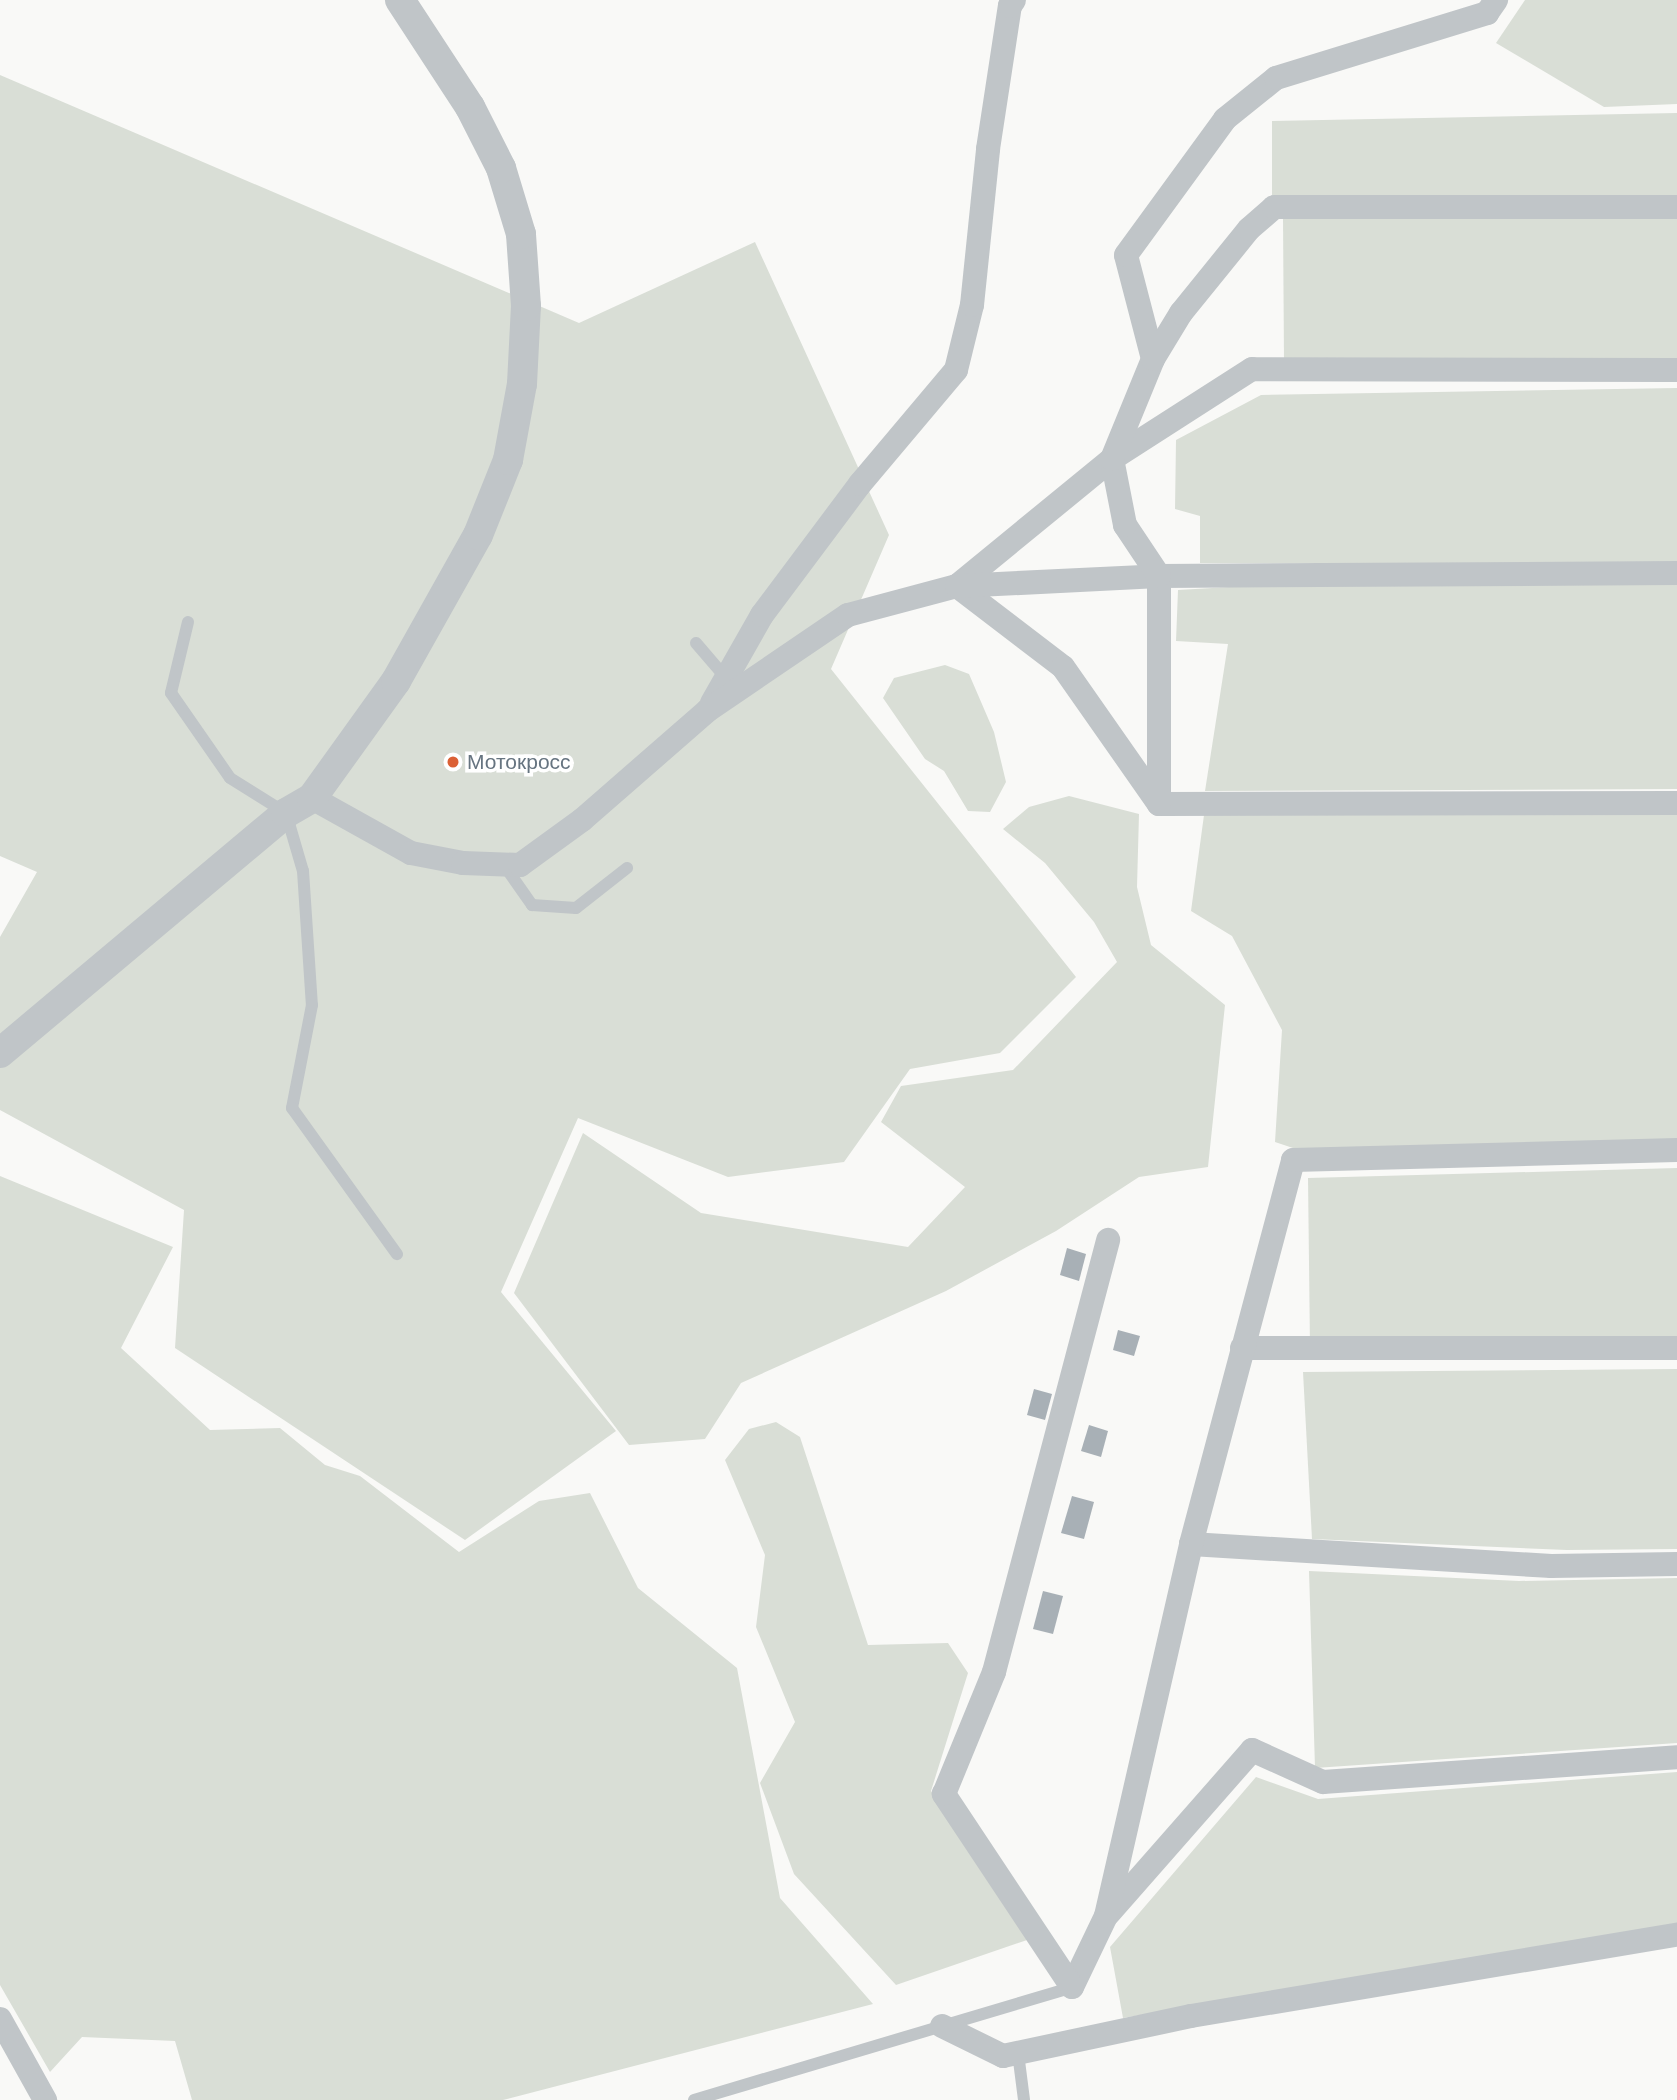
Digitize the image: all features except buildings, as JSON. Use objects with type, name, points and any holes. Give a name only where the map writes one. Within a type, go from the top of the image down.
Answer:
[{"type":"street","points":[[0,1053],[286,813],[312,797],[396,681],[478,535],[508,460],[522,384],[526,306],[521,234],[501,168],[470,107],[400,0]]},
{"type":"street","points":[[709,710],[770,604],[860,484],[956,370],[972,305],[988,149],[1014,0]]},
{"type":"street","points":[[1153,359],[1126,255],[1225,119],[1276,78],[1487,13],[1496,0]]},
{"type":"street","points":[[1159,804],[1158,576],[1125,525],[1112,459],[1153,359],[1181,313],[1249,229],[1274,207],[1677,207]]},
{"type":"street","points":[[957,586],[1112,459],[1252,369],[1677,370]]},
{"type":"street","points":[[312,797],[411,853],[463,863],[520,865],[582,820],[709,710],[848,615],[957,586],[1158,576],[1677,573]]},
{"type":"street","points":[[957,586],[1063,667],[1159,804]]},
{"type":"street","points":[[1159,804],[1677,803]]},
{"type":"street","points":[[1072,1987],[1106,1916],[1191,1544],[1293,1160],[1677,1150]]},
{"type":"street","points":[[1072,1987],[944,1794],[994,1672],[1108,1240]]},
{"type":"street","points":[[1242,1348],[1677,1348]]},
{"type":"street","points":[[1191,1544],[1551,1566],[1677,1564]]},
{"type":"street","points":[[1106,1916],[1252,1750],[1323,1782],[1677,1757]]},
{"type":"street","points":[[942,2026],[1003,2056],[1191,2016],[1677,1935]]},
{"type":"street","points":[[0,2019],[45,2100]]},
{"type":"lane","points":[[188,622],[171,693],[230,778],[286,813],[303,871],[312,1005],[292,1108],[397,1254]]},
{"type":"lane","points":[[696,643],[726,678]]},
{"type":"lane","points":[[503,864],[532,905],[576,908],[627,868]]},
{"type":"lane","points":[[694,2100],[1072,1987]]},
{"type":"lane","points":[[1018,2053],[1024,2100]]},
{"type":"shaded area","points":[[1525,0],[1677,0],[1677,104],[1604,107],[1496,43]]},
{"type":"shaded area","name":"Мотокросс","points":[[0,75],[579,323],[755,242],[889,535],[831,669],[1076,977],[1000,1053],[910,1069],[844,1162],[728,1177],[578,1118],[501,1292],[616,1431],[465,1540],[175,1348],[184,1210],[0,1110],[0,937],[37,872],[0,856]]},
{"type":"shaded area","points":[[1677,113],[1677,198],[1272,195],[1272,121]]},
{"type":"shaded area","points":[[1283,218],[1677,219],[1677,362],[1284,361]]},
{"type":"shaded area","points":[[1677,388],[1677,563],[1200,563],[1200,516],[1175,509],[1176,440],[1261,395]]},
{"type":"shaded area","points":[[1279,584],[1677,584],[1677,789],[1205,791],[1228,644],[1176,641],[1178,590]]},
{"type":"shaded area","points":[[945,665],[969,674],[994,732],[1006,782],[990,812],[968,811],[944,771],[925,759],[883,698],[894,678]]},
{"type":"shaded area","points":[[1069,796],[1139,814],[1137,887],[1151,945],[1225,1005],[1208,1167],[1139,1177],[1056,1231],[946,1291],[741,1383],[705,1439],[629,1445],[514,1293],[583,1133],[701,1213],[908,1247],[965,1187],[881,1122],[901,1086],[1013,1070],[1117,962],[1094,922],[1045,863],[1003,829],[1029,807]]},
{"type":"shaded area","points":[[1677,813],[1677,1145],[1296,1149],[1275,1142],[1282,1030],[1232,936],[1191,911],[1204,815]]},
{"type":"shaded area","points":[[1677,1168],[1677,1346],[1310,1347],[1308,1178]]},
{"type":"shaded area","points":[[0,1176],[173,1247],[121,1348],[210,1430],[280,1428],[325,1465],[360,1476],[459,1552],[539,1501],[590,1493],[638,1588],[737,1668],[780,1898],[873,2004],[503,2100],[192,2100],[175,2041],[82,2037],[50,2072],[0,1985]]},
{"type":"shaded area","points":[[1677,1369],[1677,1549],[1567,1550],[1312,1539],[1303,1372]]},
{"type":"shaded area","points":[[776,1422],[800,1437],[868,1645],[948,1643],[968,1673],[931,1791],[1030,1939],[896,1985],[794,1874],[760,1783],[795,1722],[756,1627],[765,1555],[725,1460],[749,1429]]},
{"type":"shaded area","points":[[1309,1571],[1519,1581],[1677,1578],[1677,1743],[1315,1768]]},
{"type":"shaded area","points":[[1677,1772],[1677,1924],[1123,2018],[1110,1947],[1256,1777],[1318,1799]]},
{"type":"place","name":"Мотокросс","points":[[453,762]]}]
